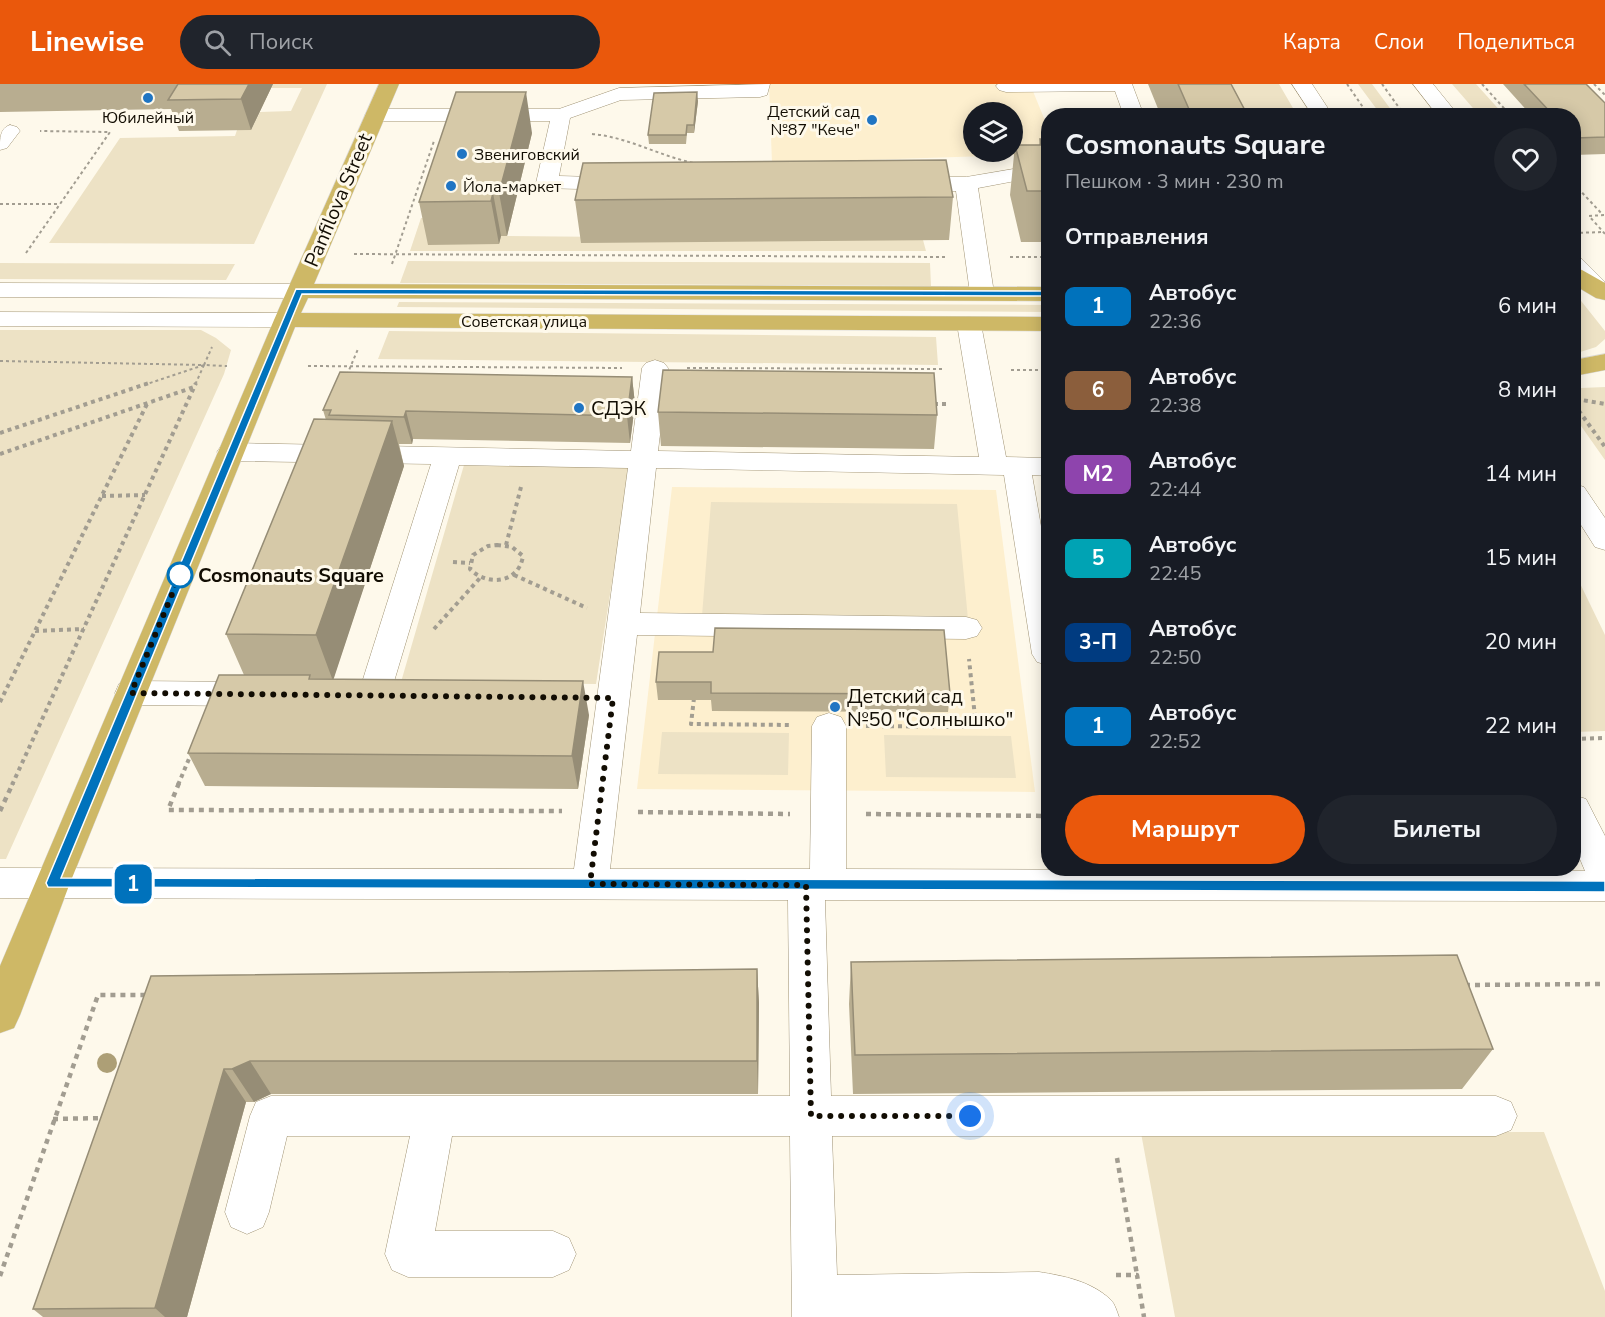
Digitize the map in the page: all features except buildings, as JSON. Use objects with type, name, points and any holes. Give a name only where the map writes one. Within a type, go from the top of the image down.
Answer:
[{"type":"main road","name":"Panfilova Street","points":[[0,1015],[52,883],[286,320],[389,84]]},
{"type":"main road","points":[[1581,279],[1600,289]]},
{"type":"main road","name":"Советская улица","points":[[299,291],[1041,294]]},
{"type":"main road","name":"Советская улица","points":[[286,320],[1041,324]]},
{"type":"main road","points":[[1581,367],[1605,362]]},
{"type":"street","points":[[375,116],[442,115],[559,124],[619,89],[760,91],[760,84]]},
{"type":"street","points":[[1006,86],[1122,84],[1131,108]]},
{"type":"street","points":[[1302,84],[1318,108]]},
{"type":"street","points":[[1423,84],[1442,108]]},
{"type":"street","points":[[559,124],[547,183],[642,183]]},
{"type":"street","points":[[886,183],[966,184],[1041,172]]},
{"type":"street","points":[[966,184],[982,293]]},
{"type":"street","points":[[1581,271],[1600,289]]},
{"type":"street","name":"Советская улица","points":[[0,290],[299,291]]},
{"type":"street","name":"Советская улица","points":[[0,319],[286,320]]},
{"type":"street","points":[[969,324],[983,404],[1006,466],[1041,623]]},
{"type":"street","points":[[590,884],[601,698],[623,624],[655,368]]},
{"type":"street","points":[[231,452],[1041,467]]},
{"type":"street","points":[[374,695],[448,456]]},
{"type":"street","points":[[1581,504],[1605,540]]},
{"type":"street","points":[[623,624],[966,628]]},
{"type":"street","points":[[131,693],[284,694]]},
{"type":"street","points":[[340,695],[410,696]]},
{"type":"street","points":[[829,726],[817,885],[811,1116],[815,1307],[1039,1295],[1069,1300],[1096,1317]]},
{"type":"street","points":[[1581,823],[1605,873]]},
{"type":"street","points":[[0,883],[1605,886]]},
{"type":"street","points":[[435,1115],[408,1254],[553,1254]]},
{"type":"street","points":[[246,1212],[271,1116],[1496,1116]]},
{"type":"path","points":[[1347,84],[1364,108]]},
{"type":"path","points":[[1382,84],[1400,108]]},
{"type":"path","points":[[1482,84],[1504,108]]},
{"type":"path","points":[[1594,84],[1605,95]]},
{"type":"path","points":[[389,271],[442,115]]},
{"type":"path","points":[[559,124],[630,140],[663,155],[693,163]]},
{"type":"path","points":[[5,138],[110,132],[26,253]]},
{"type":"path","points":[[1581,191],[1604,215]]},
{"type":"path","points":[[0,204],[59,204]]},
{"type":"path","points":[[1604,215],[1589,216],[1604,233]]},
{"type":"path","points":[[1581,233],[1604,233]]},
{"type":"path","points":[[354,254],[1041,257]]},
{"type":"path","points":[[1,810],[216,338]]},
{"type":"path","points":[[346,377],[361,341]]},
{"type":"path","points":[[0,361],[226,366]]},
{"type":"path","points":[[0,433],[204,365]]},
{"type":"path","points":[[798,369],[798,378]]},
{"type":"path","points":[[0,454],[194,387]]},
{"type":"path","points":[[1581,399],[1605,404]]},
{"type":"path","points":[[0,702],[147,404]]},
{"type":"path","points":[[930,404],[983,404]]},
{"type":"path","points":[[1581,414],[1605,447]]},
{"type":"path","points":[[102,496],[145,495]]},
{"type":"path","points":[[514,575],[523,563],[523,556],[507,545],[488,546],[474,555],[470,562],[473,574],[487,580],[496,581],[514,575],[623,624]]},
{"type":"path","points":[[35,631],[84,629]]},
{"type":"path","points":[[168,810],[216,693]]},
{"type":"path","points":[[1581,739],[1605,738]]},
{"type":"path","points":[[0,1276],[98,995]]},
{"type":"path","points":[[1110,1116],[1144,1317]]},
{"type":"path","points":[[53,1119],[111,1118]]},
{"type":"path","points":[[1114,1275],[1137,1275]]},
{"type":"shaded area","points":[[273,84],[327,84],[254,244],[49,243],[120,138],[235,136],[237,130],[251,130],[260,112],[291,111],[302,88],[271,88]]},
{"type":"shaded area","name":"Детский сад №87 \"Кече\"","points":[[769,84],[1030,84],[1041,111],[1041,154],[1023,155],[1023,102],[963,102],[963,157],[772,163]]},
{"type":"shaded area","points":[[1226,84],[1279,84],[1293,108],[1239,108]]},
{"type":"shaded area","points":[[1358,84],[1372,84],[1390,108],[1376,108]]},
{"type":"shaded area","points":[[1452,84],[1476,84],[1498,108],[1473,108]]},
{"type":"shaded area","points":[[421,218],[437,218],[501,236],[923,240],[926,251],[410,251]]},
{"type":"shaded area","points":[[408,261],[930,263],[931,286],[400,283]]},
{"type":"shaded area","points":[[0,263],[235,264],[226,280],[0,279]]},
{"type":"shaded area","points":[[1581,301],[1605,331],[1605,339],[1596,347],[1581,352]]},
{"type":"shaded area","points":[[399,302],[1041,305],[1041,312],[397,307]]},
{"type":"shaded area","points":[[0,330],[201,330],[231,350],[224,374],[6,859],[0,859]]},
{"type":"shaded area","points":[[389,331],[936,337],[938,365],[378,359]]},
{"type":"shaded area","points":[[1605,387],[1605,460],[1581,426],[1581,388]]},
{"type":"shaded area","points":[[464,465],[630,466],[596,684],[401,682]]},
{"type":"shaded area","name":"Детский сад №50 \"Солнышко\"","points":[[672,487],[996,490],[1035,792],[637,789]]},
{"type":"shaded area","points":[[711,502],[957,504],[968,619],[702,616]]},
{"type":"shaded area","points":[[1581,585],[1605,635],[1605,731],[1581,732]]},
{"type":"shaded area","points":[[662,732],[789,733],[788,775],[658,774]]},
{"type":"shaded area","points":[[884,735],[1011,736],[1016,778],[886,777]]},
{"type":"shaded area","points":[[1544,1132],[1605,1291],[1605,1317],[1175,1317],[1141,1133]]},
{"type":"bus line","name":"1","points":[[1041,294],[299,291],[52,883],[1605,886]]},
{"type":"place","name":"Юбилейный","points":[[148,98]]},
{"type":"place","name":"Детский сад №87 \"Кече\"","points":[[872,120]]},
{"type":"place","name":"Звениговский","points":[[462,154]]},
{"type":"place","name":"Йола-маркет","points":[[451,186]]},
{"type":"place","name":"СДЭК","points":[[579,408]]},
{"type":"place","name":"Cosmonauts Square","points":[[180,575]]},
{"type":"place","name":"Детский сад №50 \"Солнышко\"","points":[[835,707]]},
{"type":"route","points":[[180,575],[131,693],[613,698],[590,884],[806,885],[811,1116],[970,1116]]}]
